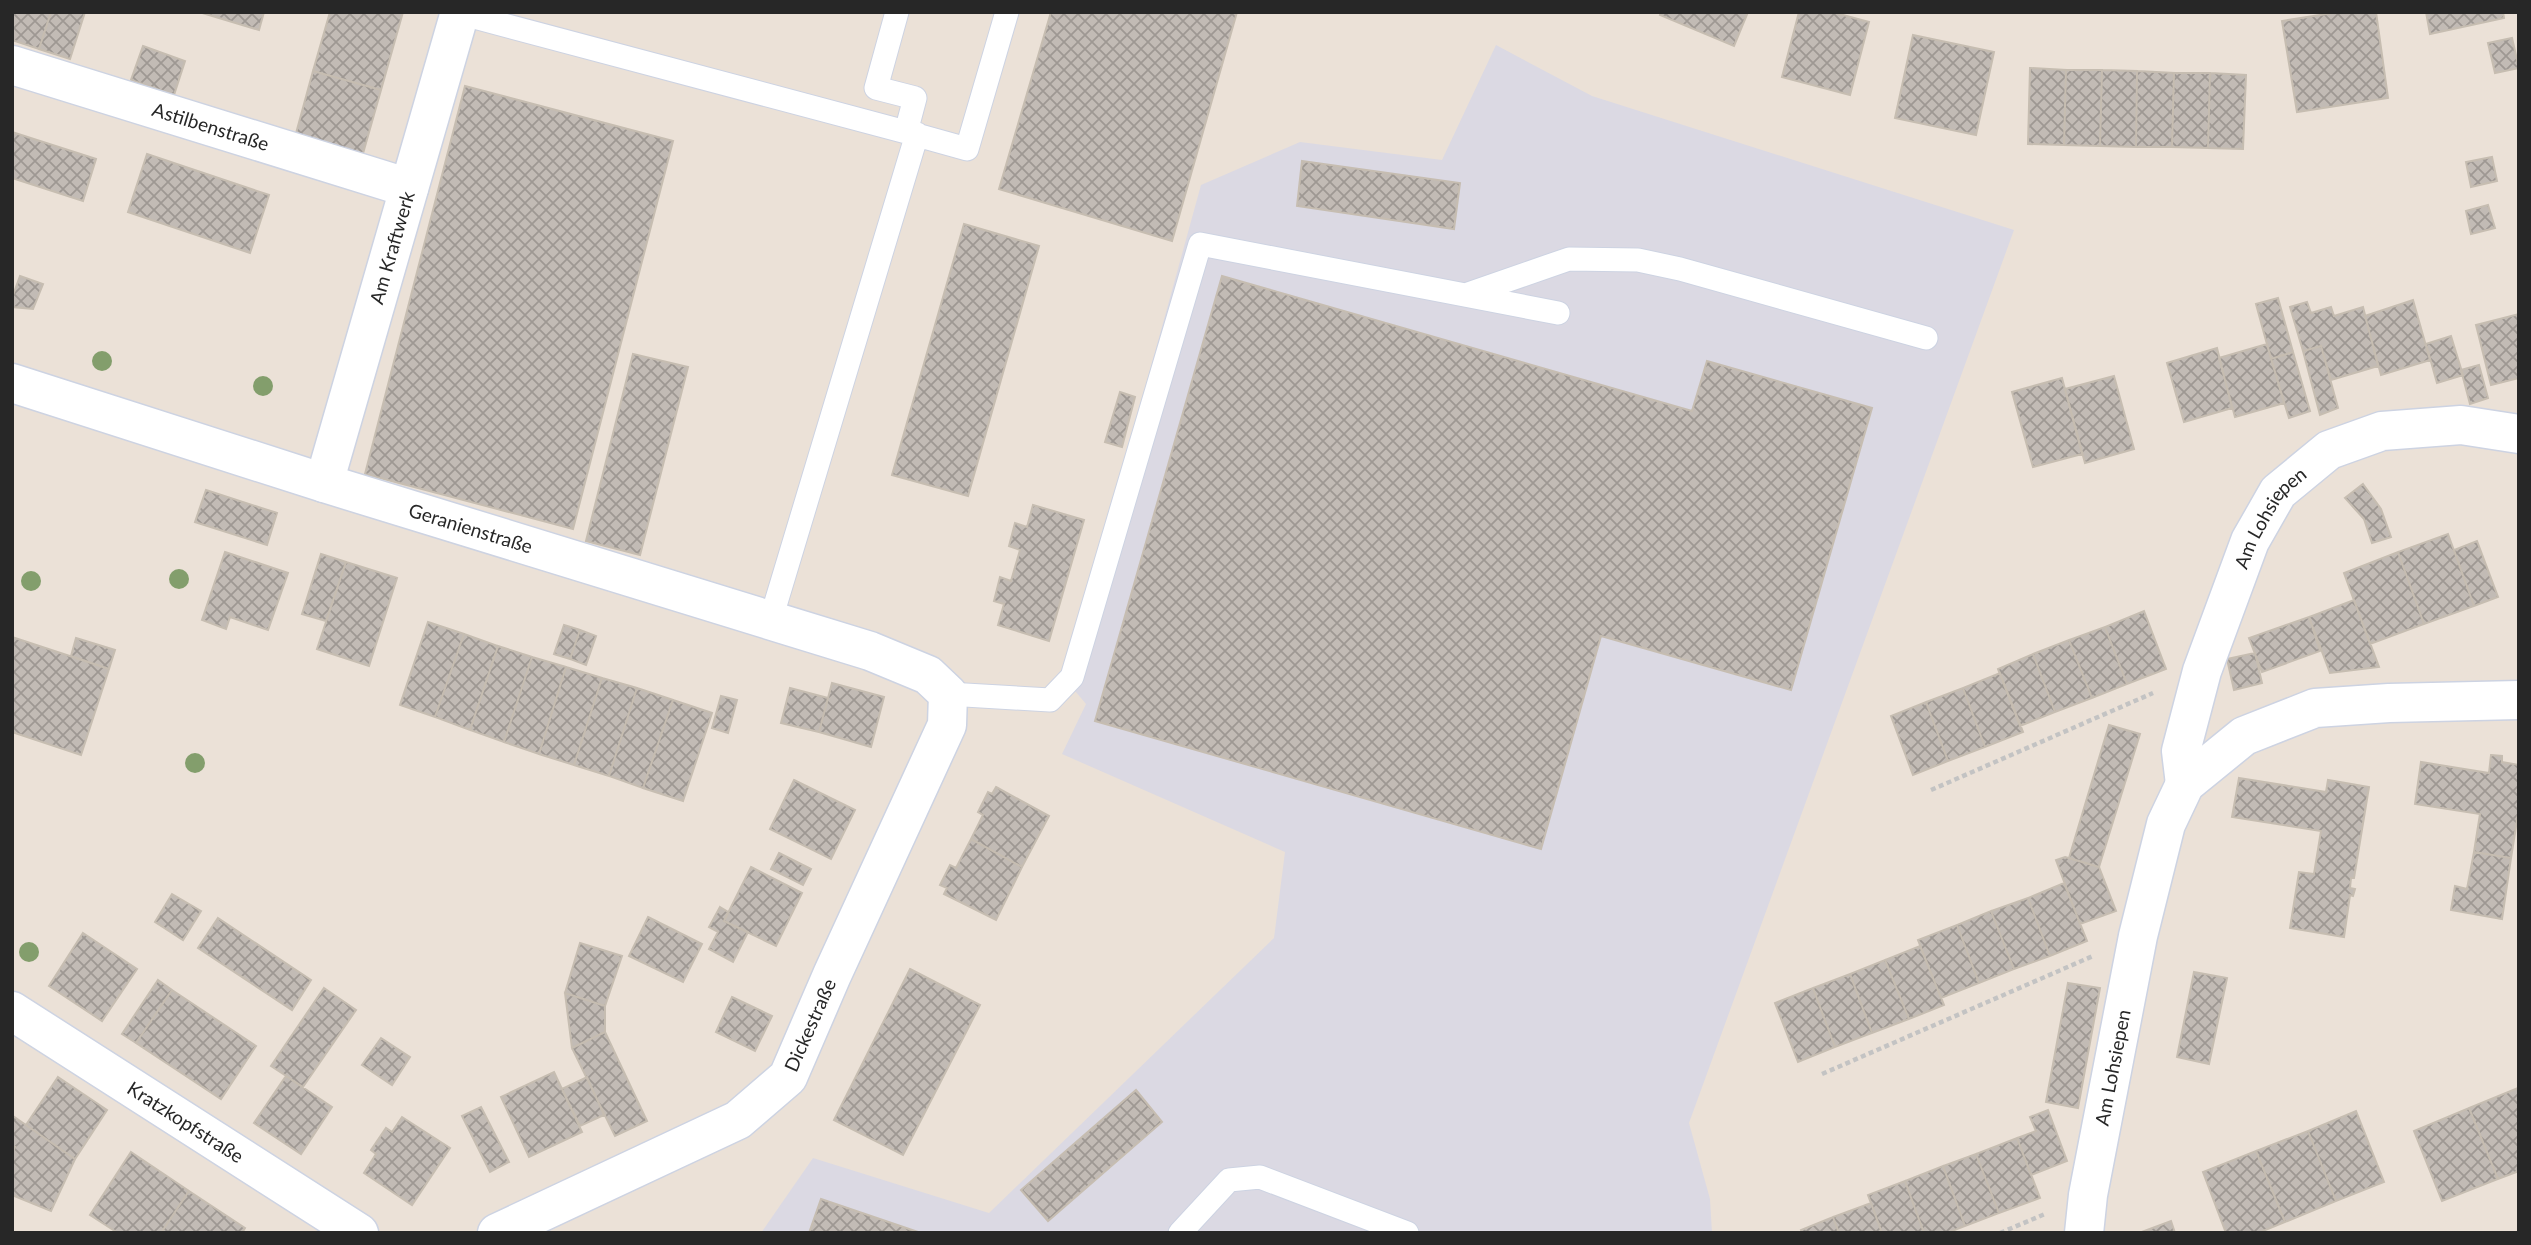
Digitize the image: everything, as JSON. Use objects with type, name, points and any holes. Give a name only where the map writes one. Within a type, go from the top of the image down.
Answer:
[{"type":"street","name":"Am Kraftwerk","points":[[324,482],[460,13]]},
{"type":"street","name":"Astilbenstraße","points":[[12,65],[409,188]]},
{"type":"street","name":"Geranienstraße","points":[[12,383],[870,651],[938,685]]},
{"type":"street","name":"Am Lohsiepen","points":[[2185,784],[2181,751],[2202,671],[2255,531],[2278,492],[2329,450],[2382,431],[2461,425],[2519,434]]},
{"type":"street","name":"Dickestraße","points":[[497,1233],[738,1120],[788,1077],[947,726],[938,685]]},
{"type":"street","name":"Am Lohsiepen","points":[[2084,1233],[2088,1195],[2138,936],[2166,824],[2185,784],[2245,736],[2315,708],[2519,700]]},
{"type":"street","name":"Kratzkopfstraße","points":[[12,1011],[359,1233]]},
{"type":"lane","points":[[771,619],[911,133],[915,98],[876,88],[897,12]]},
{"type":"lane","points":[[460,13],[967,149],[1007,12]]},
{"type":"lane","points":[[938,685],[1050,700],[1072,677],[1200,244],[1558,313]]},
{"type":"lane","points":[[1465,295],[1569,259],[1638,260],[1926,338]]},
{"type":"lane","points":[[1180,1233],[1229,1180],[1260,1177],[1407,1233]]},
{"type":"path","points":[[1931,790],[2202,671]]},
{"type":"path","points":[[1822,1074],[2138,936]]},
{"type":"shaded area","points":[[1496,45],[1592,96],[2014,230],[1689,1123],[1710,1199],[1712,1233],[761,1233],[813,1158],[989,1213],[1274,938],[1285,852],[1062,754],[1086,704],[1065,679],[1201,185],[1300,142],[1442,160]]},
{"type":"building","points":[[12,12],[51,12],[39,49],[12,40]]},
{"type":"building","points":[[51,12],[85,12],[70,59],[39,49]]},
{"type":"building","points":[[199,12],[264,12],[259,30]]},
{"type":"building","points":[[330,12],[403,12],[381,90],[313,71]]},
{"type":"building","points":[[1051,12],[1237,12],[1172,241],[999,189]]},
{"type":"building","points":[[1661,12],[1748,12],[1734,46],[1660,15]]},
{"type":"building","points":[[1799,12],[1832,12],[1869,22],[1850,95],[1782,77]]},
{"type":"building","points":[[2339,12],[2376,12],[2388,98],[2297,112],[2282,21]]},
{"type":"building","points":[[2426,12],[2503,12],[2504,18],[2430,34]]},
{"type":"building","points":[[1913,35],[1994,52],[1976,135],[1895,118]]},
{"type":"building","points":[[2512,38],[2519,68],[2495,73],[2488,43]]},
{"type":"building","points":[[143,46],[185,61],[174,95],[131,80]]},
{"type":"building","points":[[2030,68],[2066,70],[2064,145],[2028,144]]},
{"type":"building","points":[[2066,70],[2102,70],[2100,146],[2064,145]]},
{"type":"building","points":[[2102,70],[2137,71],[2136,147],[2100,146]]},
{"type":"building","points":[[313,71],[381,90],[362,157],[295,137]]},
{"type":"building","points":[[2137,71],[2174,73],[2172,147],[2136,147]]},
{"type":"building","points":[[2174,73],[2210,73],[2208,148],[2172,147]]},
{"type":"building","points":[[2210,73],[2246,75],[2243,149],[2208,148]]},
{"type":"building","points":[[465,86],[673,141],[573,529],[365,474]]},
{"type":"building","points":[[12,132],[96,159],[83,201],[12,178]]},
{"type":"building","points":[[147,154],[269,195],[250,253],[128,212]]},
{"type":"building","points":[[2492,157],[2497,181],[2471,187],[2466,162]]},
{"type":"building","points":[[1302,161],[1460,183],[1454,229],[1297,206]]},
{"type":"building","points":[[2488,205],[2495,228],[2471,234],[2466,211]]},
{"type":"building","points":[[964,224],[1039,246],[968,496],[892,475]]},
{"type":"building","points":[[20,276],[43,284],[33,309],[12,307],[12,298]]},
{"type":"building","points":[[1222,276],[1692,411],[1707,361],[1872,408],[1791,690],[1601,636],[1541,849],[1095,721]]},
{"type":"building","points":[[2278,298],[2293,352],[2271,359],[2256,304]]},
{"type":"building","points":[[2413,300],[2430,360],[2381,375],[2365,316]]},
{"type":"building","points":[[2307,302],[2311,313],[2331,307],[2334,316],[2363,307],[2378,366],[2331,380],[2321,346],[2303,351],[2290,307]]},
{"type":"building","points":[[2519,314],[2519,378],[2491,385],[2476,325]]},
{"type":"building","points":[[2451,336],[2463,375],[2437,383],[2426,344]]},
{"type":"building","points":[[2267,344],[2284,403],[2235,417],[2219,358]]},
{"type":"building","points":[[2321,346],[2338,408],[2320,415],[2303,351]]},
{"type":"building","points":[[2217,348],[2232,408],[2184,422],[2167,363]]},
{"type":"building","points":[[2293,352],[2310,411],[2289,418],[2271,359]]},
{"type":"building","points":[[633,354],[688,367],[640,555],[586,541]]},
{"type":"building","points":[[2479,365],[2488,398],[2470,404],[2461,370]]},
{"type":"building","points":[[2114,376],[2134,449],[2085,463],[2065,389]]},
{"type":"building","points":[[2062,378],[2082,454],[2033,467],[2012,392]]},
{"type":"building","points":[[1120,392],[1135,397],[1122,447],[1105,442]]},
{"type":"building","points":[[2363,484],[2381,509],[2391,537],[2372,543],[2364,519],[2345,498]]},
{"type":"building","points":[[206,490],[277,513],[267,545],[195,522]]},
{"type":"building","points":[[1033,505],[1084,520],[1049,641],[998,625],[1004,604],[994,601],[1000,577],[1011,581],[1020,550],[1009,546],[1015,523],[1027,527]]},
{"type":"building","points":[[2448,534],[2474,606],[2424,624],[2398,552]]},
{"type":"building","points":[[2477,541],[2498,597],[2474,606],[2454,550]]},
{"type":"building","points":[[225,552],[288,573],[268,630],[230,617],[226,629],[202,620]]},
{"type":"building","points":[[2398,552],[2424,624],[2370,644],[2344,573]]},
{"type":"building","points":[[321,554],[346,562],[326,621],[302,614]]},
{"type":"building","points":[[346,562],[397,578],[369,666],[317,649]]},
{"type":"building","points":[[2354,600],[2379,667],[2330,673],[2309,617]]},
{"type":"building","points":[[2144,611],[2166,669],[2127,684],[2105,627]]},
{"type":"building","points":[[2309,617],[2320,651],[2262,672],[2249,638]]},
{"type":"building","points":[[428,622],[464,634],[435,717],[400,705]]},
{"type":"building","points":[[564,625],[580,630],[570,659],[554,654]]},
{"type":"building","points":[[2105,627],[2127,684],[2092,698],[2069,640]]},
{"type":"building","points":[[580,630],[596,636],[586,665],[570,659]]},
{"type":"building","points":[[464,634],[498,646],[470,730],[435,717]]},
{"type":"building","points":[[12,637],[109,669],[81,755],[12,732]]},
{"type":"building","points":[[76,638],[115,650],[109,669],[71,656]]},
{"type":"building","points":[[2069,640],[2092,698],[2055,712],[2033,654]]},
{"type":"building","points":[[498,646],[532,657],[504,742],[470,730]]},
{"type":"building","points":[[2255,653],[2262,683],[2234,690],[2227,659]]},
{"type":"building","points":[[2033,654],[2055,712],[2020,726],[1998,669]]},
{"type":"building","points":[[532,657],[566,667],[539,754],[504,742]]},
{"type":"building","points":[[566,667],[602,678],[574,765],[539,754]]},
{"type":"building","points":[[2000,673],[2023,732],[1985,747],[1963,688]]},
{"type":"building","points":[[602,678],[637,688],[609,776],[574,765]]},
{"type":"building","points":[[832,683],[884,697],[871,747],[819,732]]},
{"type":"building","points":[[637,688],[673,700],[643,788],[609,776]]},
{"type":"building","points":[[790,688],[828,698],[819,732],[781,723]]},
{"type":"building","points":[[1963,688],[1985,747],[1948,761],[1926,702]]},
{"type":"building","points":[[721,696],[737,700],[728,733],[712,728]]},
{"type":"building","points":[[673,700],[712,713],[683,801],[643,788]]},
{"type":"building","points":[[1926,702],[1948,761],[1913,775],[1891,716]]},
{"type":"building","points":[[2109,725],[2140,734],[2099,867],[2069,858]]},
{"type":"building","points":[[2491,755],[2502,756],[2502,762],[2519,765],[2519,808],[2511,858],[2474,852],[2480,814],[2415,804],[2421,762],[2489,773]]},
{"type":"building","points":[[2239,778],[2326,792],[2328,780],[2369,787],[2354,878],[2351,878],[2350,888],[2355,889],[2353,896],[2350,895],[2344,937],[2290,928],[2299,872],[2314,874],[2321,831],[2232,817]]},
{"type":"building","points":[[794,780],[855,810],[831,859],[770,829]]},
{"type":"building","points":[[996,787],[1049,816],[1022,867],[971,839],[983,815],[978,812],[988,792],[992,794]]},
{"type":"building","points":[[971,839],[1022,867],[996,920],[944,894],[947,888],[940,885],[950,865],[956,868]]},
{"type":"building","points":[[2474,852],[2511,858],[2502,919],[2451,910],[2455,886],[2467,889]]},
{"type":"building","points":[[779,853],[811,869],[803,885],[771,869]]},
{"type":"building","points":[[2065,857],[2099,867],[2116,911],[2080,924],[2056,860]]},
{"type":"building","points":[[751,867],[802,893],[776,946],[724,921]]},
{"type":"building","points":[[2064,883],[2087,941],[2050,956],[2028,898]]},
{"type":"building","points":[[172,894],[201,911],[183,940],[155,922]]},
{"type":"building","points":[[2028,898],[2050,956],[2014,969],[1991,911]]},
{"type":"building","points":[[720,907],[728,912],[724,921],[748,932],[733,962],[709,949],[718,932],[709,927]]},
{"type":"building","points":[[1991,911],[2014,969],[1979,983],[1957,925]]},
{"type":"building","points":[[648,917],[702,944],[683,982],[629,956]]},
{"type":"building","points":[[218,918],[311,980],[292,1010],[198,948]]},
{"type":"building","points":[[1957,925],[1979,983],[1941,998],[1918,940]]},
{"type":"building","points":[[83,933],[137,969],[102,1021],[49,986]]},
{"type":"building","points":[[580,943],[622,956],[605,1006],[565,993]]},
{"type":"building","points":[[1920,946],[1944,1005],[1909,1019],[1885,960]]},
{"type":"building","points":[[1885,960],[1909,1019],[1872,1033],[1850,974]]},
{"type":"building","points":[[910,969],[980,1005],[903,1155],[834,1120]]},
{"type":"building","points":[[2194,972],[2227,978],[2209,1064],[2177,1057]]},
{"type":"building","points":[[1850,974],[1872,1033],[1835,1047],[1813,988]]},
{"type":"building","points":[[158,980],[172,990],[136,1043],[122,1034]]},
{"type":"building","points":[[2068,983],[2100,988],[2078,1108],[2046,1102]]},
{"type":"building","points":[[324,988],[356,1010],[303,1087],[271,1066]]},
{"type":"building","points":[[1813,988],[1835,1047],[1798,1062],[1775,1003]]},
{"type":"building","points":[[172,990],[256,1046],[221,1099],[136,1043]]},
{"type":"building","points":[[565,993],[605,1006],[605,1032],[572,1048]]},
{"type":"building","points":[[732,997],[772,1016],[755,1051],[716,1032]]},
{"type":"building","points":[[605,1032],[647,1121],[615,1136],[572,1048]]},
{"type":"building","points":[[381,1038],[410,1057],[392,1085],[362,1065]]},
{"type":"building","points":[[554,1072],[582,1132],[529,1157],[501,1097]]},
{"type":"building","points":[[286,1076],[332,1107],[301,1154],[254,1123]]},
{"type":"building","points":[[58,1077],[107,1110],[75,1159],[26,1125]]},
{"type":"building","points":[[587,1077],[604,1115],[580,1126],[562,1089]]},
{"type":"building","points":[[2518,1088],[2519,1171],[2498,1179],[2469,1108]]},
{"type":"building","points":[[1136,1090],[1162,1122],[1048,1221],[1021,1190]]},
{"type":"building","points":[[481,1107],[509,1162],[490,1172],[462,1116]]},
{"type":"building","points":[[2469,1108],[2498,1179],[2442,1201],[2414,1131]]},
{"type":"building","points":[[2048,1110],[2067,1161],[2031,1175],[2017,1138],[2036,1131],[2030,1117]]},
{"type":"building","points":[[2356,1111],[2384,1182],[2336,1201],[2308,1131]]},
{"type":"building","points":[[13,1116],[75,1159],[51,1211],[12,1195],[12,1153],[15,1147],[12,1147]]},
{"type":"building","points":[[402,1117],[450,1148],[412,1205],[364,1173],[376,1154],[371,1150],[386,1128],[392,1132]]},
{"type":"building","points":[[2308,1131],[2336,1201],[2285,1222],[2256,1151]]},
{"type":"building","points":[[2017,1138],[2040,1198],[1999,1213],[1976,1154]]},
{"type":"building","points":[[2256,1151],[2285,1222],[2258,1233],[2226,1233],[2203,1172]]},
{"type":"building","points":[[131,1152],[189,1191],[161,1233],[118,1233],[90,1215]]},
{"type":"building","points":[[1976,1154],[1999,1213],[1965,1226],[1943,1166]]},
{"type":"building","points":[[1943,1166],[1965,1226],[1947,1233],[1924,1233],[1905,1181]]},
{"type":"building","points":[[1905,1181],[1924,1233],[1882,1233],[1868,1195]]},
{"type":"building","points":[[189,1191],[245,1228],[242,1233],[161,1233]]},
{"type":"building","points":[[821,1199],[921,1233],[809,1233]]},
{"type":"building","points":[[1871,1203],[1882,1233],[1839,1233],[1833,1217]]},
{"type":"building","points":[[1833,1217],[1839,1233],[1802,1233],[1801,1230]]},
{"type":"building","points":[[2171,1221],[2175,1233],[2139,1233]]}]
